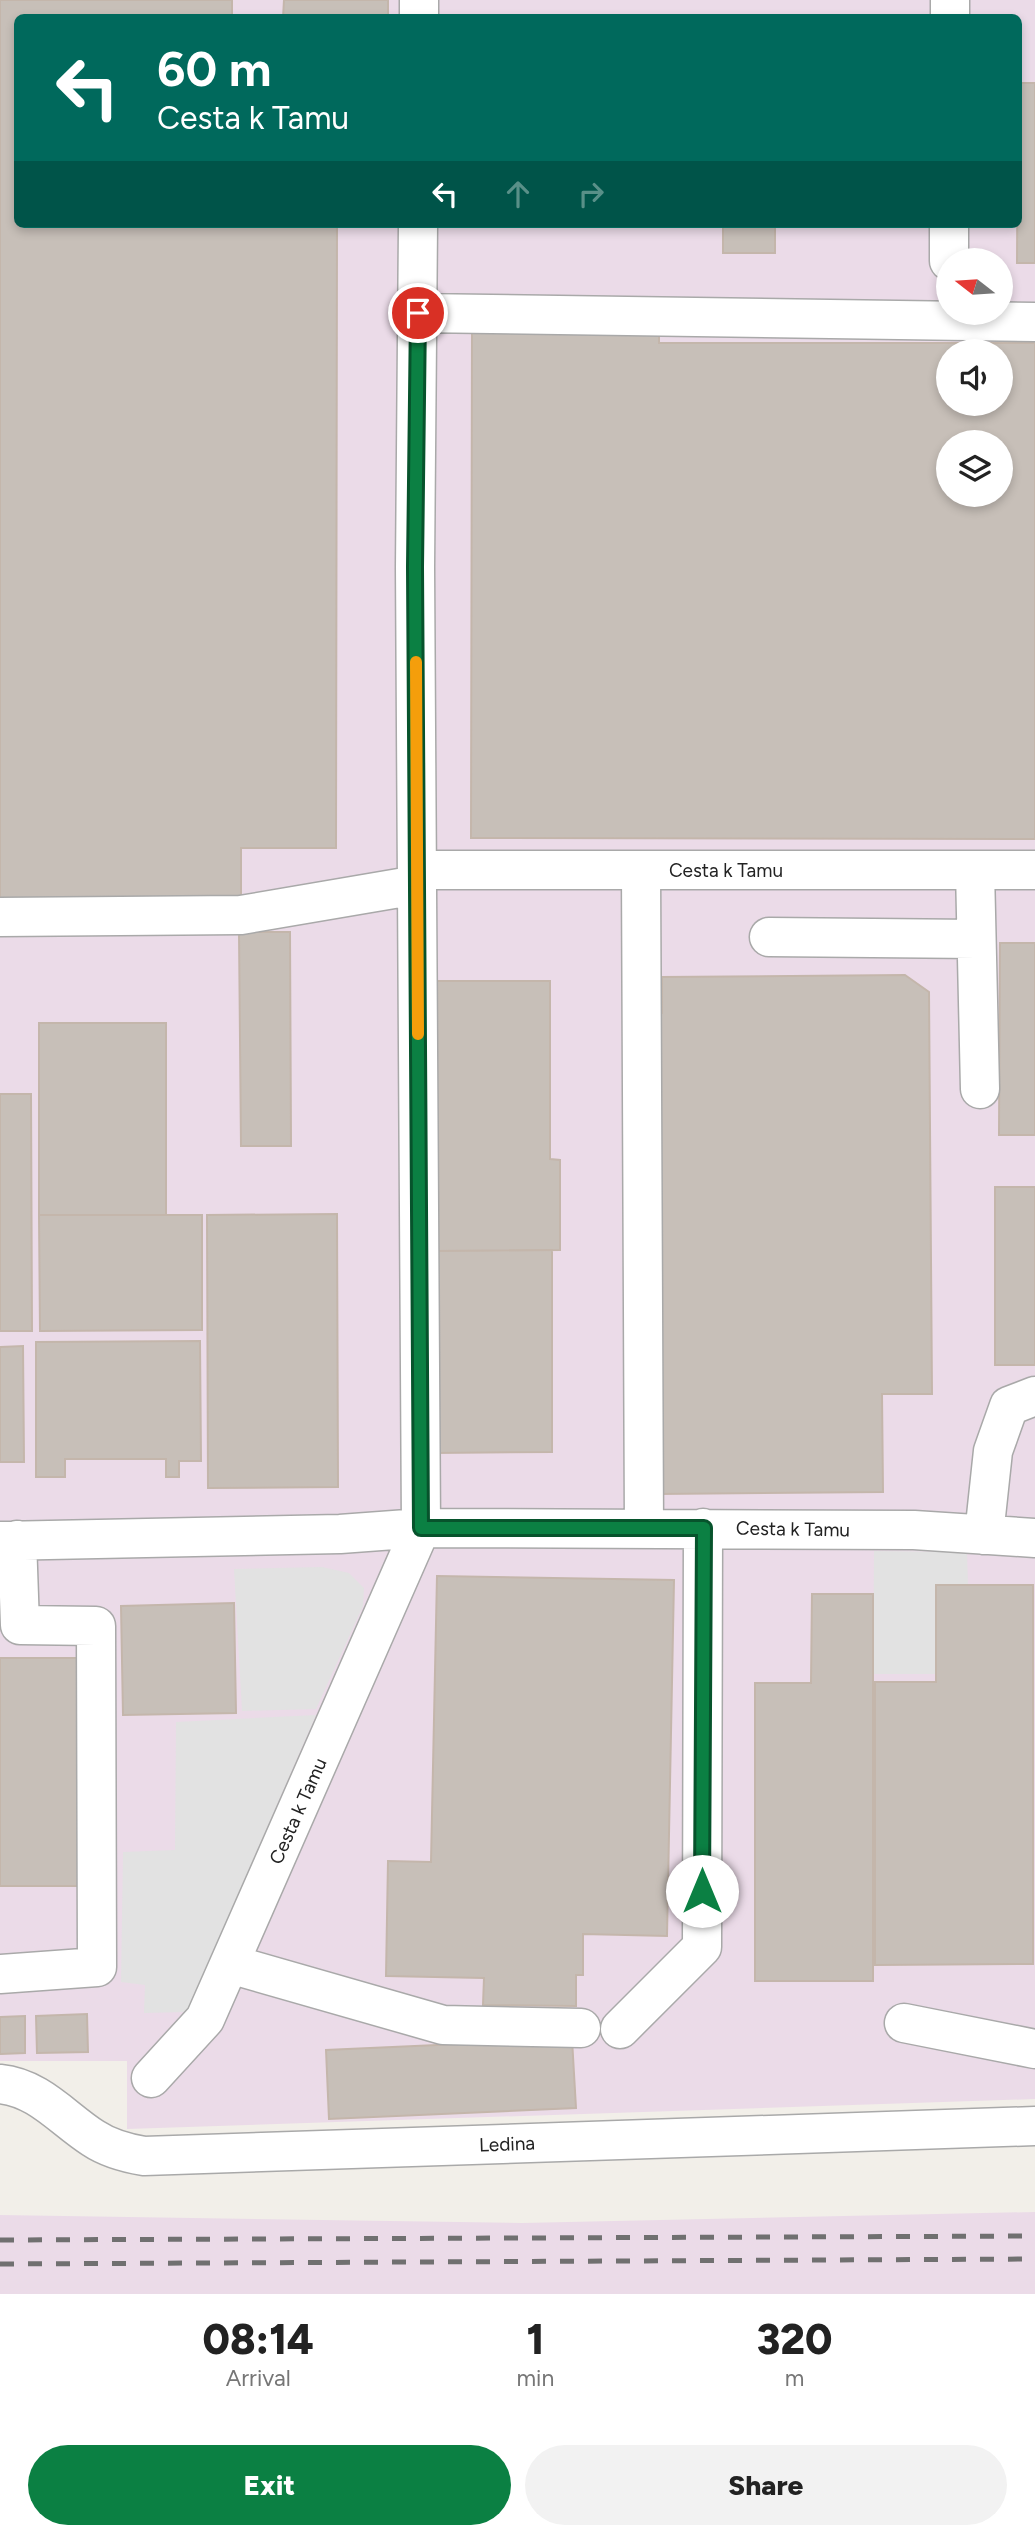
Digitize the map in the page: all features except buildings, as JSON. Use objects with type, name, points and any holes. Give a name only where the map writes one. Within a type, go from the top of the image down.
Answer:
[{"type":"street","name":"Cesta k Tamu","points":[[151,2078],[205,2020],[421,1528],[417,877],[418,228]]},
{"type":"street","points":[[949,228],[949,248]]},
{"type":"street","points":[[418,313],[936,318]]},
{"type":"street","points":[[1013,321],[1035,322]]},
{"type":"street","name":"Cesta k Tamu","points":[[417,877],[641,870],[1035,870]]},
{"type":"street","points":[[641,870],[644,1528]]},
{"type":"street","points":[[975,870],[980,1089]]},
{"type":"street","points":[[0,917],[242,915],[417,877]]},
{"type":"street","points":[[769,937],[976,939]]},
{"type":"street","points":[[984,1535],[993,1451],[1009,1406],[1035,1396]]},
{"type":"street","name":"Cesta k Tamu","points":[[9,1541],[340,1534],[421,1528],[914,1530],[1035,1538]]},
{"type":"street","points":[[620,2029],[702,1947],[704,1528]]},
{"type":"street","points":[[0,1974],[97,1967],[96,1626],[10,1625],[9,1541]]},
{"type":"street","points":[[230,1964],[443,2025],[581,2028]]},
{"type":"street","points":[[904,2023],[1035,2049]]},
{"type":"street","name":"Ledina","points":[[0,2084],[40,2097],[93,2138],[122,2152],[144,2156],[1035,2126]]},
{"type":"shaded area","points":[[0,0],[1035,0],[1035,2099],[127,2129],[127,2061],[0,2061]]},
{"type":"shaded area","points":[[874,1551],[967,1552],[968,1584],[936,1585],[936,1674],[873,1674]]},
{"type":"shaded area","points":[[322,1567],[349,1573],[364,1588],[363,1606],[316,1709],[242,1711],[234,1569]]},
{"type":"shaded area","points":[[316,1715],[187,2012],[144,2013],[145,1985],[121,1982],[123,1852],[175,1850],[176,1722]]},
{"type":"shaded area","points":[[1035,2212],[1035,2294],[0,2294],[0,2215],[522,2223]]},
{"type":"railway","points":[[0,2240],[1035,2236]]},
{"type":"railway","points":[[0,2264],[1035,2259]]},
{"type":"slow traffic","points":[[416,662],[418,1034]]},
{"type":"route","points":[[418,313],[415,567],[421,1528],[704,1528],[702,1891]]}]
